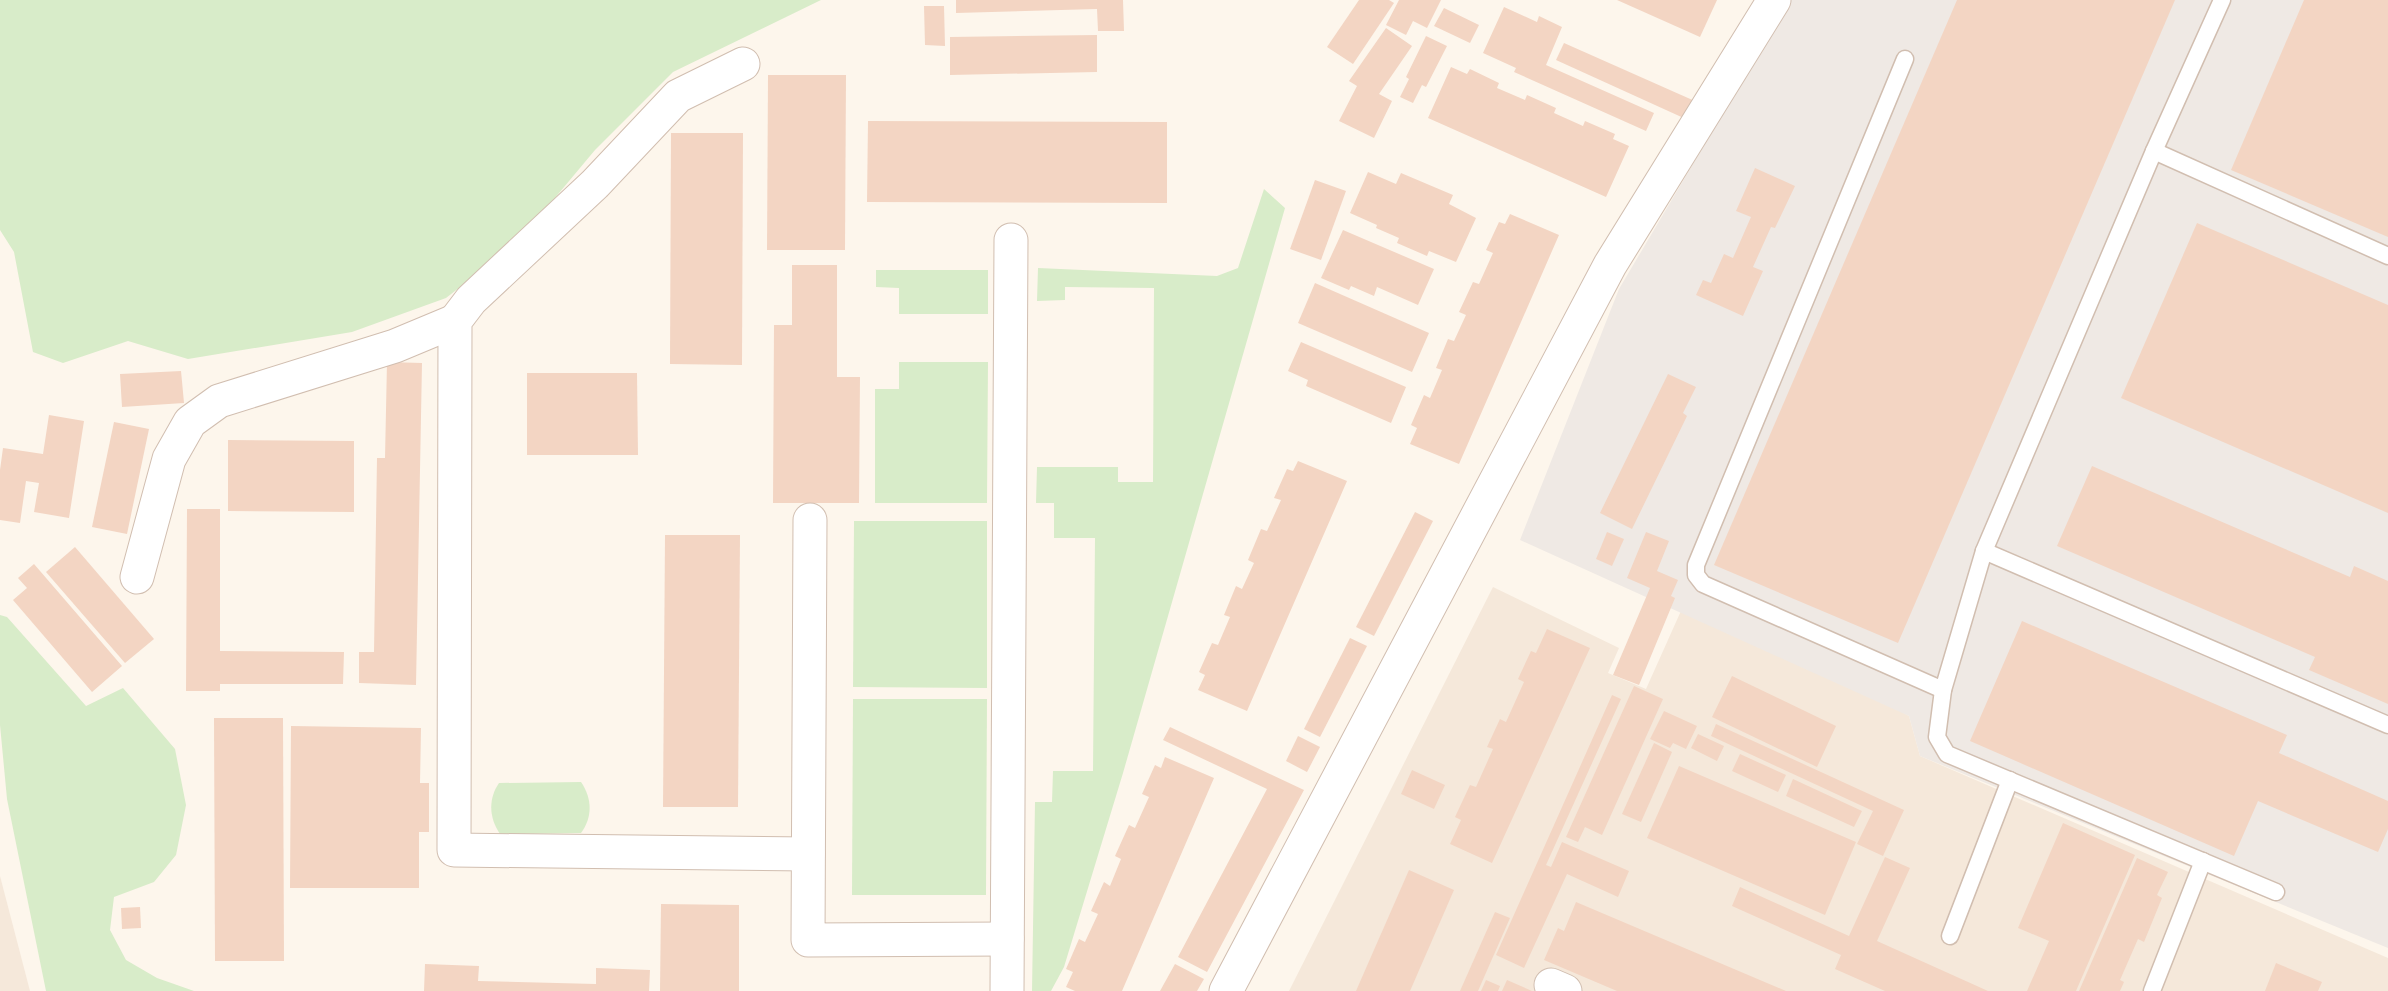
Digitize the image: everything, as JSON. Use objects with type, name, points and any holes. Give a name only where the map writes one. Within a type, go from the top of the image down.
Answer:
[{"type":"street","points":[[1226,991],[1610,265],[1774,0]]},
{"type":"street","points":[[137,576],[169,459],[190,422],[219,401],[395,346],[455,321],[471,300],[596,183],[678,96],[743,64]]},
{"type":"street","points":[[1007,991],[1011,240]]},
{"type":"street","points":[[455,321],[454,850],[808,854]]},
{"type":"street","points":[[810,520],[808,940],[1007,939]]},
{"type":"lane","points":[[2222,0],[2154,150],[1984,551],[1943,690],[1937,737],[1947,754],[2276,892]]},
{"type":"lane","points":[[1905,59],[1696,565],[1696,575],[1703,584],[1943,690]]},
{"type":"lane","points":[[2154,150],[2388,256]]},
{"type":"lane","points":[[1984,551],[2388,725]]},
{"type":"lane","points":[[1950,936],[2010,780]]},
{"type":"lane","points":[[2152,991],[2203,861]]},
{"type":"shaded area","points":[[1790,0],[2388,0],[2388,948],[1920,756],[1909,716],[1520,540],[1619,289]]},
{"type":"shaded area","points":[[1493,587],[1619,648],[1608,673],[1646,689],[1689,593],[1909,716],[1920,756],[2388,958],[2388,991],[1289,991]]},
{"type":"shaded area","points":[[0,876],[30,991],[0,991]]},
{"type":"green space","points":[[0,0],[821,0],[673,72],[595,150],[518,242],[446,298],[352,332],[188,359],[128,341],[63,363],[33,352],[14,252],[0,230]]},
{"type":"green space","points":[[1264,189],[1285,208],[1123,773],[1064,967],[1051,991],[1032,991],[1035,802],[1052,802],[1053,771],[1093,771],[1095,538],[1054,538],[1054,503],[1036,503],[1037,467],[1118,467],[1118,482],[1153,482],[1154,288],[1065,287],[1065,300],[1037,301],[1038,268],[1217,276],[1238,268]]},
{"type":"green space","points":[[876,270],[988,270],[988,314],[899,314],[899,288],[876,287]]},
{"type":"green space","points":[[899,362],[988,362],[987,503],[875,503],[875,389],[899,389]]},
{"type":"green space","points":[[854,521],[987,521],[987,688],[853,687]]},
{"type":"green space","points":[[0,615],[7,617],[86,706],[123,688],[175,749],[186,805],[176,855],[154,882],[114,897],[110,930],[126,960],[157,978],[194,991],[46,991],[7,799],[0,725]]},
{"type":"green space","points":[[853,699],[987,699],[986,895],[852,895]]},
{"type":"green space","points":[[581,782],[585,788],[590,808],[588,821],[581,833],[500,834],[496,828],[491,808],[493,795],[499,783]]},
{"type":"building","points":[[956,0],[1123,0],[1124,31],[1098,31],[1097,9],[956,13]]},
{"type":"building","points":[[1359,0],[1389,0],[1394,3],[1353,64],[1327,47]]},
{"type":"building","points":[[1399,0],[1441,0],[1427,28],[1413,21],[1406,35],[1386,25]]},
{"type":"building","points":[[1617,0],[1717,0],[1700,37]]},
{"type":"building","points":[[1957,0],[2175,0],[1898,643],[1714,565]]},
{"type":"building","points":[[2304,0],[2388,0],[2388,237],[2231,170]]},
{"type":"building","points":[[924,6],[944,6],[945,46],[925,45]]},
{"type":"building","points":[[1504,7],[1537,22],[1539,16],[1562,27],[1546,65],[1654,113],[1646,131],[1514,72],[1516,68],[1483,53]]},
{"type":"building","points":[[1444,8],[1479,25],[1470,43],[1434,26]]},
{"type":"building","points":[[1386,28],[1412,46],[1379,94],[1392,101],[1374,138],[1339,121],[1357,86],[1349,81]]},
{"type":"building","points":[[1097,35],[1097,72],[950,75],[950,37]]},
{"type":"building","points":[[1426,36],[1447,46],[1426,87],[1422,85],[1413,103],[1400,97],[1409,79],[1406,77]]},
{"type":"building","points":[[1564,43],[1697,102],[1688,120],[1556,60]]},
{"type":"building","points":[[1451,67],[1467,74],[1470,69],[1499,83],[1497,88],[1525,100],[1527,95],[1556,108],[1554,113],[1583,126],[1585,121],[1615,134],[1613,139],[1629,146],[1606,197],[1428,118]]},
{"type":"building","points":[[768,75],[846,75],[845,250],[767,250]]},
{"type":"building","points":[[868,121],[1167,122],[1167,203],[867,202]]},
{"type":"building","points":[[671,133],[743,133],[742,365],[670,364]]},
{"type":"building","points":[[1755,168],[1795,186],[1775,228],[1771,227],[1753,267],[1763,271],[1743,316],[1696,295],[1703,280],[1711,283],[1724,254],[1733,258],[1751,217],[1736,211]]},
{"type":"building","points":[[1368,172],[1396,184],[1401,173],[1453,195],[1449,204],[1476,218],[1456,262],[1429,251],[1427,256],[1397,243],[1399,238],[1350,213]]},
{"type":"building","points":[[1315,180],[1346,191],[1321,260],[1290,249]]},
{"type":"building","points":[[1510,214],[1559,235],[1459,464],[1410,444],[1417,428],[1411,425],[1424,395],[1430,398],[1442,370],[1436,368],[1448,339],[1454,341],[1466,315],[1459,312],[1473,282],[1479,284],[1493,253],[1486,250],[1499,222],[1505,224]]},
{"type":"building","points":[[2197,223],[2388,305],[2388,513],[2121,398]]},
{"type":"building","points":[[1343,230],[1434,269],[1418,305],[1377,287],[1374,296],[1351,286],[1349,290],[1321,278]]},
{"type":"building","points":[[792,265],[837,265],[837,377],[860,377],[859,503],[773,503],[774,325],[792,325]]},
{"type":"building","points":[[1315,283],[1429,333],[1412,372],[1298,323]]},
{"type":"building","points":[[1301,342],[1406,387],[1391,423],[1306,386],[1308,380],[1288,371]]},
{"type":"building","points":[[387,362],[422,363],[416,685],[359,683],[359,652],[374,652],[377,458],[385,458]]},
{"type":"building","points":[[181,371],[184,403],[122,407],[120,374]]},
{"type":"building","points":[[527,373],[637,373],[638,455],[527,455]]},
{"type":"building","points":[[1668,374],[1696,387],[1683,413],[1687,416],[1632,529],[1600,513]]},
{"type":"building","points":[[49,415],[84,421],[69,518],[34,512],[39,483],[26,481],[20,523],[0,520],[0,470],[3,448],[43,454]]},
{"type":"building","points":[[114,422],[149,429],[127,534],[92,527]]},
{"type":"building","points":[[228,440],[354,441],[354,512],[228,511]]},
{"type":"building","points":[[1298,461],[1347,481],[1247,711],[1198,690],[1205,675],[1199,672],[1212,643],[1218,645],[1230,617],[1224,615],[1236,586],[1242,589],[1254,563],[1248,560],[1261,529],[1267,531],[1281,500],[1274,498],[1287,469],[1293,471]]},
{"type":"building","points":[[2092,466],[2350,577],[2354,566],[2388,581],[2388,704],[2309,670],[2315,657],[2057,546]]},
{"type":"building","points":[[187,509],[220,509],[220,651],[344,652],[343,684],[220,684],[220,691],[186,691]]},
{"type":"building","points":[[1415,512],[1433,521],[1374,636],[1356,627]]},
{"type":"building","points":[[1607,532],[1624,539],[1612,566],[1596,559]]},
{"type":"building","points":[[1646,532],[1669,541],[1657,571],[1678,580],[1671,596],[1675,598],[1639,685],[1613,675],[1650,588],[1627,578]]},
{"type":"building","points":[[665,535],[740,535],[738,807],[663,807]]},
{"type":"building","points":[[75,547],[154,639],[125,663],[46,572]]},
{"type":"building","points":[[34,564],[122,666],[92,692],[13,600],[27,588],[18,578]]},
{"type":"building","points":[[2022,621],[2287,735],[2279,753],[2388,801],[2388,829],[2378,852],[2258,801],[2234,856],[1970,741]]},
{"type":"building","points":[[1547,629],[1590,648],[1492,863],[1450,844],[1461,820],[1455,817],[1470,785],[1476,787],[1493,749],[1487,747],[1500,719],[1506,722],[1524,682],[1518,679],[1531,651],[1536,653]]},
{"type":"building","points":[[1350,638],[1367,646],[1320,737],[1304,729]]},
{"type":"building","points":[[1732,676],[1836,726],[1817,767],[1712,717]]},
{"type":"building","points":[[1634,686],[1663,699],[1602,835],[1585,827],[1578,842],[1566,837]]},
{"type":"building","points":[[1612,695],[1621,699],[1546,865],[1551,867],[1562,842],[1629,871],[1618,897],[1567,874],[1524,968],[1496,955]]},
{"type":"building","points":[[1664,711],[1697,726],[1686,749],[1673,743],[1670,748],[1650,739]]},
{"type":"building","points":[[214,718],[283,718],[284,961],[215,961]]},
{"type":"building","points":[[1716,724],[1904,810],[1883,856],[1857,844],[1873,811],[1711,736]]},
{"type":"building","points":[[291,726],[421,728],[420,783],[429,783],[429,832],[419,832],[419,888],[290,888]]},
{"type":"building","points":[[1170,727],[1304,790],[1207,972],[1178,957],[1267,789],[1163,740]]},
{"type":"building","points":[[1698,734],[1724,746],[1717,761],[1691,748]]},
{"type":"building","points":[[1298,736],[1320,747],[1307,772],[1286,761]]},
{"type":"building","points":[[1654,743],[1672,752],[1641,822],[1622,814]]},
{"type":"building","points":[[1740,754],[1786,775],[1778,792],[1732,771]]},
{"type":"building","points":[[1165,757],[1214,778],[1122,991],[1075,991],[1066,987],[1073,972],[1066,969],[1079,939],[1085,942],[1098,914],[1091,911],[1104,882],[1110,886],[1121,859],[1115,856],[1129,825],[1135,828],[1149,797],[1142,794],[1155,765],[1161,768]]},
{"type":"building","points":[[1679,766],[1856,842],[1825,915],[1647,838]]},
{"type":"building","points":[[1412,770],[1445,785],[1434,809],[1401,794]]},
{"type":"building","points":[[1793,779],[1862,811],[1854,827],[1786,796]]},
{"type":"building","points":[[2063,823],[2135,855],[2076,991],[2027,991],[2049,941],[2018,928]]},
{"type":"building","points":[[1885,857],[1910,868],[1877,941],[1988,991],[1885,991],[1835,969],[1841,955],[1732,906],[1740,887],[1849,936]]},
{"type":"building","points":[[2137,858],[2168,872],[2157,895],[2162,898],[2144,942],[2138,939],[2120,980],[2124,982],[2120,991],[2079,991]]},
{"type":"building","points":[[1409,870],[1454,890],[1410,991],[1356,991]]},
{"type":"building","points":[[1576,902],[1786,991],[1617,991],[1544,960],[1558,928],[1564,931]]},
{"type":"building","points":[[661,904],[739,905],[739,991],[660,991]]},
{"type":"building","points":[[140,907],[141,928],[122,929],[121,908]]},
{"type":"building","points":[[1495,912],[1510,918],[1478,991],[1460,991]]},
{"type":"building","points":[[2276,963],[2322,982],[2318,991],[2265,991]]},
{"type":"building","points":[[425,964],[479,966],[478,981],[596,984],[596,968],[650,970],[649,991],[424,991]]},
{"type":"building","points":[[1175,964],[1204,979],[1197,991],[1160,991]]},
{"type":"building","points":[[1486,980],[1500,986],[1498,991],[1481,991]]},
{"type":"building","points":[[1507,980],[1532,991],[1502,991]]}]
